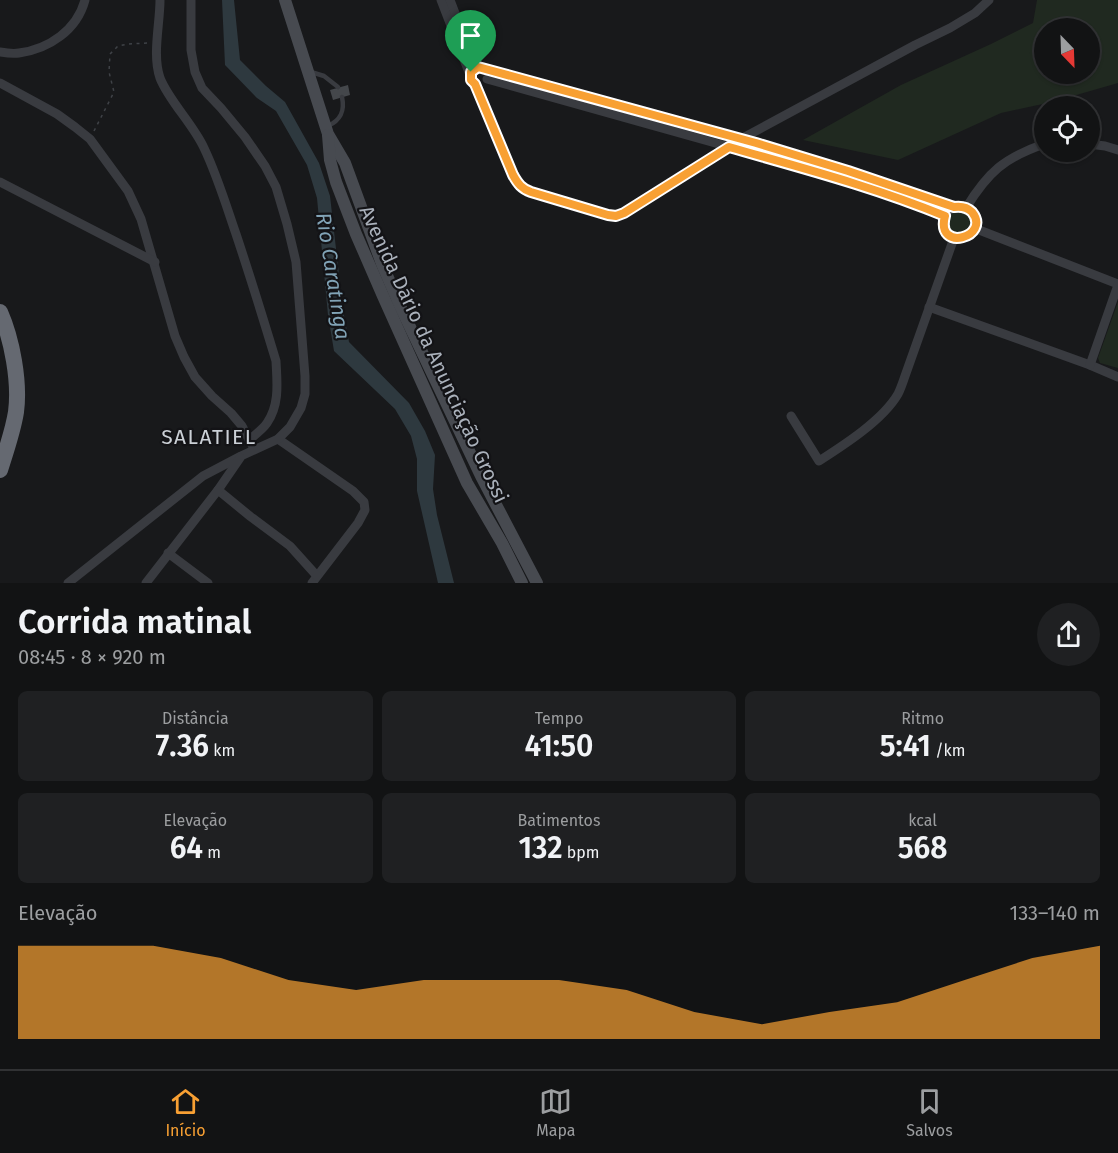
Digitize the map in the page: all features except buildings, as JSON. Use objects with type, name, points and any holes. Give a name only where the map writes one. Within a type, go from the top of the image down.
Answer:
[{"type":"highway","points":[[0,312],[13,350],[16,411],[0,470]]},
{"type":"highway","points":[[0,340],[7,375],[8,413],[0,441]]},
{"type":"main road","name":"Avenida Dário da Anunciação Grossi","points":[[285,0],[327,130],[345,163],[382,264],[401,308],[481,476],[537,583]]},
{"type":"main road","name":"Avenida Dário da Anunciação Grossi","points":[[327,130],[330,160],[336,182],[356,234],[467,483],[522,583]]},
{"type":"main road","points":[[467,483],[481,476]]},
{"type":"street","points":[[0,52],[19,53],[40,47],[61,37],[74,24],[85,0]]},
{"type":"street","points":[[160,0],[157,42],[160,77],[203,145],[220,185],[276,361],[278,388],[274,408],[267,423],[249,440]]},
{"type":"street","points":[[68,583],[203,476],[278,439],[290,427],[301,408],[305,394],[296,262],[287,224],[276,187],[265,166],[245,136],[202,88],[195,72],[191,50],[191,0]]},
{"type":"street","points":[[441,0],[476,70],[487,73],[487,79]]},
{"type":"street","points":[[450,0],[476,70],[471,80],[475,84],[517,183],[523,189],[616,216],[741,139],[950,28],[975,13],[989,0]]},
{"type":"street","points":[[476,70],[756,143],[954,207],[966,208],[975,218],[972,233],[967,237],[954,238],[944,229],[945,216],[954,207]]},
{"type":"street","points":[[475,84],[481,84],[487,79]]},
{"type":"street","points":[[487,79],[844,179],[945,216]]},
{"type":"street","points":[[0,83],[57,114],[90,139],[128,192],[141,219],[175,336],[184,357],[195,377],[242,426],[255,449]]},
{"type":"street","points":[[748,153],[757,147],[756,143]]},
{"type":"street","points":[[1100,145],[1118,150]]},
{"type":"street","points":[[966,208],[977,190],[996,168],[1018,154],[1034,148]]},
{"type":"street","points":[[0,182],[155,262]]},
{"type":"street","points":[[974,228],[1118,284],[1090,365]]},
{"type":"street","points":[[791,416],[819,461],[846,444],[883,412],[898,394],[954,238]]},
{"type":"street","points":[[929,307],[1118,377]]},
{"type":"street","points":[[218,490],[251,518],[290,546],[314,579],[358,523],[365,510],[364,502],[278,439]]},
{"type":"street","points":[[146,583],[218,490],[241,456]]},
{"type":"street","points":[[168,553],[208,583]]},
{"type":"lane","points":[[308,71],[324,76],[338,87]]},
{"type":"lane","points":[[327,130],[343,113],[342,97]]},
{"type":"path","points":[[90,139],[114,92],[109,72],[110,54],[118,46],[157,42]]},
{"type":"shaded area","points":[[1037,0],[1118,0],[1118,83],[1073,96],[1034,96],[1034,106],[1001,113],[898,160],[803,140],[901,85],[1033,23]]},
{"type":"shaded area","points":[[960,210],[968,214],[972,222],[968,230],[960,234],[952,230],[948,222],[952,214]]},
{"type":"shaded area","points":[[1118,302],[1118,368],[1100,363],[1098,358]]},
{"type":"water","name":"Rio Caratinga","points":[[222,0],[234,0],[240,60],[285,102],[319,163],[330,196],[343,310],[349,342],[409,403],[425,431],[435,455],[433,489],[454,583],[438,583],[417,491],[417,459],[411,436],[395,409],[334,351],[328,315],[317,198],[307,165],[276,111],[257,98],[225,65]]},
{"type":"district","name":"SALATIEL","points":[[209,437]]},
{"type":"route","points":[[478,67],[741,139],[848,171],[954,207],[964,207],[972,213],[976,223],[972,233],[967,237],[951,237],[944,229],[945,216],[844,179],[729,147],[616,216],[531,192],[523,189],[513,175],[475,84],[470,78],[471,72],[478,67]]}]
